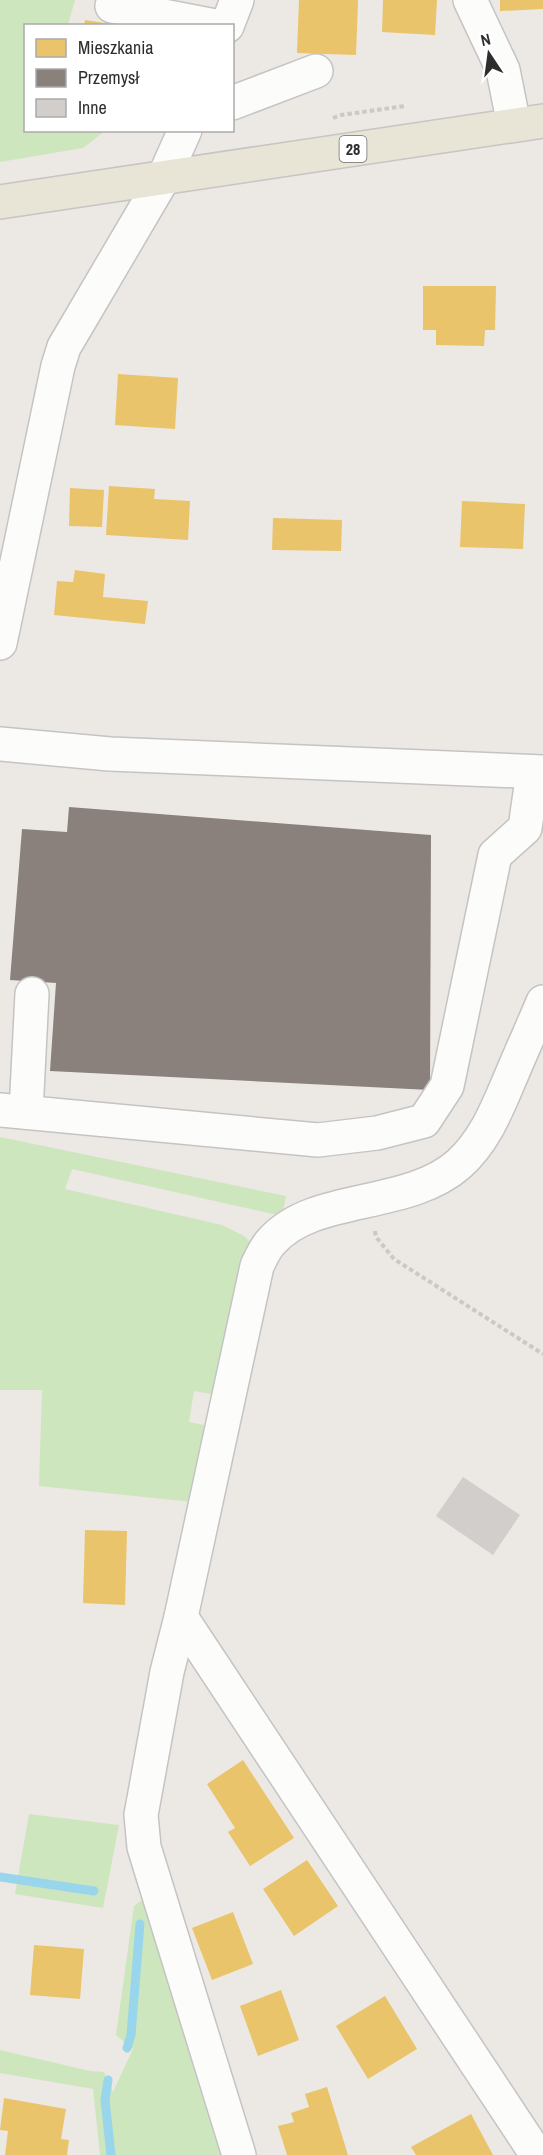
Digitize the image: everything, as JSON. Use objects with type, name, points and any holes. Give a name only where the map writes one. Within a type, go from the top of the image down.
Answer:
[{"type":"main road","name":"28","points":[[0,202],[529,123]]},
{"type":"street","points":[[228,24],[237,0]]},
{"type":"street","points":[[470,0],[529,123]]},
{"type":"street","points":[[112,6],[205,24]]},
{"type":"street","points":[[234,102],[316,71]]},
{"type":"street","points":[[0,644],[58,366],[64,347],[164,177],[184,132]]},
{"type":"street","points":[[0,744],[110,754],[538,772],[525,828],[495,855],[447,1086],[424,1121],[377,1133],[318,1140],[13,1111],[32,994]]},
{"type":"street","points":[[240,2155],[144,1847],[141,1815],[165,1683],[257,1266],[270,1243],[280,1233],[315,1213],[421,1187],[459,1164],[489,1128],[543,1002]]},
{"type":"street","points":[[181,1617],[537,2155]]},
{"type":"path","points":[[369,1201],[376,1237],[394,1259],[543,1354]]},
{"type":"green space","points":[[0,0],[75,0],[68,24],[24,24],[24,132],[104,132],[83,148],[0,162]]},
{"type":"green space","points":[[0,1137],[286,1196],[282,1216],[72,1169],[65,1189],[222,1225],[244,1236],[253,1245],[217,1395],[194,1391],[189,1422],[209,1426],[192,1502],[39,1486],[42,1390],[0,1390]]},
{"type":"green space","points":[[29,1814],[119,1825],[103,1908],[15,1894]]},
{"type":"green space","points":[[145,1898],[230,2155],[100,2155],[93,2089],[0,2073],[0,2050],[90,2071],[104,2072],[113,2092],[133,2049],[116,2035],[134,1906]]},
{"type":"building: Mieszkania","points":[[299,0],[358,0],[356,55],[297,53]]},
{"type":"building: Mieszkania","points":[[383,0],[437,0],[435,35],[382,32]]},
{"type":"building: Mieszkania","points":[[500,0],[543,0],[543,9],[500,11]]},
{"type":"building: Mieszkania","points":[[85,20],[111,24],[84,24]]},
{"type":"building: Mieszkania","points":[[423,286],[496,286],[495,330],[485,330],[484,346],[436,345],[436,330],[423,330]]},
{"type":"building: Mieszkania","points":[[118,374],[178,378],[175,429],[115,425]]},
{"type":"building: Mieszkania","points":[[109,486],[155,489],[154,499],[190,501],[188,540],[106,535]]},
{"type":"building: Mieszkania","points":[[70,488],[104,490],[102,527],[69,526]]},
{"type":"building: Mieszkania","points":[[462,501],[525,504],[523,549],[460,547]]},
{"type":"building: Mieszkania","points":[[273,518],[342,520],[341,551],[272,550]]},
{"type":"building: Mieszkania","points":[[75,570],[105,574],[103,597],[148,601],[145,624],[54,615],[57,581],[73,582]]},
{"type":"building: Mieszkania","points":[[85,1530],[127,1531],[125,1605],[83,1603]]},
{"type":"building: Mieszkania","points":[[243,1760],[294,1838],[250,1866],[228,1832],[235,1828],[207,1784]]},
{"type":"building: Mieszkania","points":[[307,1860],[338,1906],[294,1936],[263,1889]]},
{"type":"building: Mieszkania","points":[[233,1912],[253,1964],[212,1980],[192,1928]]},
{"type":"building: Mieszkania","points":[[34,1945],[84,1949],[80,1999],[30,1995]]},
{"type":"building: Mieszkania","points":[[281,1990],[299,2040],[258,2056],[240,2006]]},
{"type":"building: Mieszkania","points":[[385,1996],[417,2049],[368,2079],[336,2026]]},
{"type":"building: Mieszkania","points":[[327,2087],[348,2155],[287,2155],[278,2126],[294,2122],[291,2113],[309,2107],[305,2094]]},
{"type":"building: Mieszkania","points":[[4,2098],[66,2109],[61,2139],[69,2140],[67,2155],[5,2155],[8,2131],[0,2130]]},
{"type":"building: Mieszkania","points":[[471,2114],[493,2155],[416,2155],[411,2147]]},
{"type":"building: Przemysł","points":[[69,807],[431,835],[430,1090],[50,1071],[56,983],[10,980],[22,829],[67,832]]},
{"type":"building: Inne","points":[[463,1477],[520,1515],[493,1555],[436,1516]]},
{"type":"waterway","points":[[0,1877],[94,1891]]},
{"type":"waterway","points":[[127,2048],[131,2035],[140,1924]]},
{"type":"waterway","points":[[108,2080],[105,2100],[111,2155]]}]
